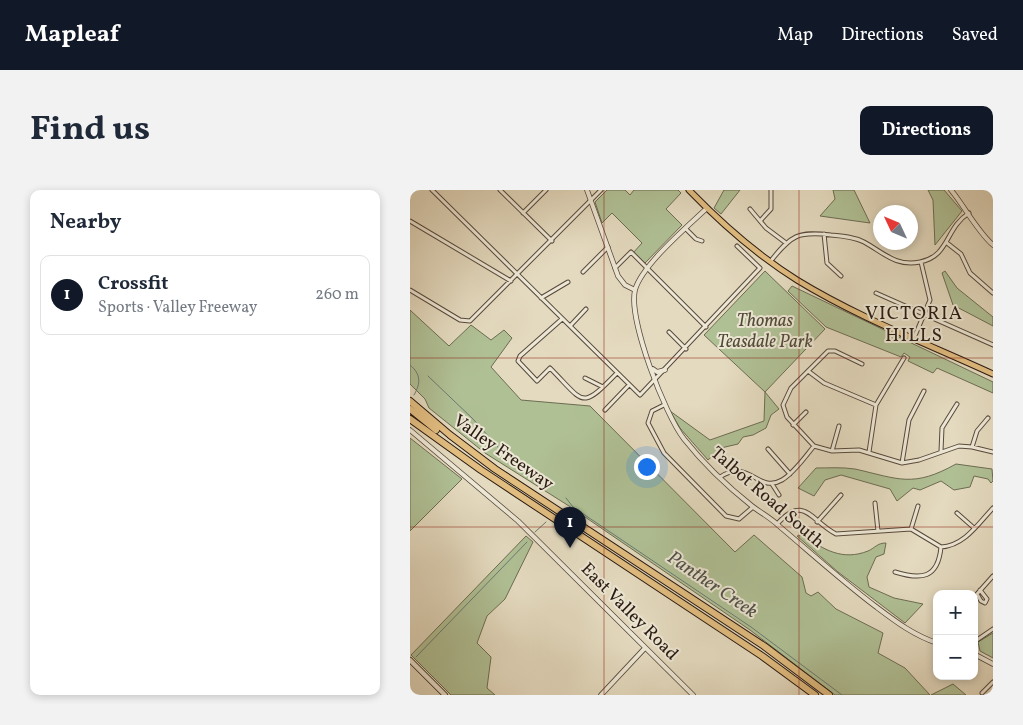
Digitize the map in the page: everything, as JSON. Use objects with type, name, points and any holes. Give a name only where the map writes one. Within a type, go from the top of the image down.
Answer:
[{"type":"highway","name":"Valley Freeway","points":[[410,401],[450,436],[495,469],[790,665],[828,695]]},
{"type":"highway","points":[[410,409],[475,458],[495,469]]},
{"type":"highway","points":[[410,414],[438,436],[447,447]]},
{"type":"highway","name":"Valley Freeway","points":[[410,419],[447,447],[762,656],[815,695]]},
{"type":"main road","points":[[689,190],[736,236],[770,262],[825,296],[993,374]]},
{"type":"main road","points":[[410,660],[445,695]]},
{"type":"street","points":[[432,190],[640,395],[686,349],[760,268],[737,246]]},
{"type":"street","points":[[500,190],[552,241]]},
{"type":"street","points":[[523,213],[546,190]]},
{"type":"street","points":[[587,190],[621,281],[635,290],[647,268],[707,208]]},
{"type":"street","points":[[410,290],[460,320],[468,322],[518,275],[601,190]]},
{"type":"street","points":[[760,221],[771,209],[771,190]]},
{"type":"street","points":[[951,190],[969,212],[982,234],[993,245]]},
{"type":"street","points":[[750,209],[760,221],[786,243]]},
{"type":"street","points":[[770,262],[786,243],[796,236],[809,232],[857,239],[896,262],[909,264],[921,262],[934,256],[947,244],[954,224],[969,212]]},
{"type":"street","points":[[410,221],[511,281]]},
{"type":"street","points":[[686,229],[696,239],[702,241]]},
{"type":"street","points":[[824,234],[827,263],[841,276]]},
{"type":"street","points":[[947,244],[958,250],[970,273],[993,293]]},
{"type":"street","points":[[582,272],[608,247]]},
{"type":"street","points":[[615,268],[631,252],[706,327]]},
{"type":"street","points":[[914,338],[930,300],[921,262]]},
{"type":"street","points":[[541,298],[568,282]]},
{"type":"street","name":"Talbot Road South","points":[[635,290],[634,318],[664,405],[684,439],[720,477],[753,507],[777,524],[835,576],[899,624],[919,636],[933,641]]},
{"type":"street","points":[[876,293],[924,316],[993,345]]},
{"type":"street","points":[[570,326],[586,309]]},
{"type":"street","points":[[562,319],[550,332],[540,336],[518,359],[520,366],[536,381],[550,368],[579,397],[588,399],[604,387],[617,373]]},
{"type":"street","points":[[669,332],[686,349]]},
{"type":"street","points":[[862,364],[832,350],[824,354],[786,396],[784,410],[793,425],[814,446],[832,451],[859,450],[902,463],[919,460],[960,446],[993,452]]},
{"type":"street","points":[[869,452],[876,405],[904,358]]},
{"type":"street","points":[[652,369],[657,372],[665,370]]},
{"type":"street","points":[[808,371],[824,383],[876,405]]},
{"type":"street","points":[[585,378],[604,387]]},
{"type":"street","points":[[604,410],[629,384]]},
{"type":"street","points":[[902,463],[909,420],[924,391]]},
{"type":"street","points":[[941,451],[942,428],[957,404]]},
{"type":"street","points":[[664,405],[652,411],[648,423],[664,453],[726,516],[739,519],[753,507]]},
{"type":"street","points":[[793,425],[806,412]]},
{"type":"street","points":[[972,447],[977,431],[988,418]]},
{"type":"street","points":[[832,451],[839,426]]},
{"type":"street","name":"East Valley Road","points":[[410,430],[518,521],[693,695]]},
{"type":"street","points":[[720,477],[729,471],[739,470],[758,480],[772,484],[790,474],[814,446]]},
{"type":"street","points":[[768,449],[790,474]]},
{"type":"street","points":[[772,484],[779,495]]},
{"type":"street","points":[[817,522],[841,495]]},
{"type":"street","points":[[876,502],[878,531]]},
{"type":"street","points":[[911,529],[918,506]]},
{"type":"street","points":[[777,524],[790,511],[797,509],[805,511],[817,522],[836,534],[911,529],[924,534],[941,547],[955,545],[993,508]]},
{"type":"street","points":[[957,513],[974,528]]},
{"type":"street","points":[[895,572],[913,578],[928,574],[936,567],[941,547]]},
{"type":"street","points":[[980,590],[993,576]]},
{"type":"street","points":[[978,639],[993,629]]},
{"type":"street","points":[[601,695],[645,648]]},
{"type":"street","points":[[978,656],[993,664]]},
{"type":"street","points":[[982,692],[993,682]]},
{"type":"green space","points":[[607,190],[625,190],[630,195],[634,190],[678,190],[681,193],[666,209],[682,225],[645,263],[633,253],[642,243],[612,213],[602,223],[595,202]]},
{"type":"green space","points":[[724,190],[740,190],[721,214],[714,208]]},
{"type":"green space","points":[[833,190],[854,190],[870,223],[820,216],[835,199]]},
{"type":"green space","points":[[928,190],[944,190],[962,211],[935,245],[933,200]]},
{"type":"green space","name":"Thomas Teasdale Park","points":[[765,271],[825,329],[765,392],[704,335]]},
{"type":"green space","points":[[945,271],[957,288],[993,317],[993,326],[953,305],[942,273]]},
{"type":"green space","points":[[792,286],[993,382],[993,393],[937,368],[933,373],[908,361],[910,357],[904,353],[901,357],[826,327],[788,291]]},
{"type":"green space","points":[[410,310],[449,346],[471,325],[491,340],[504,330],[512,338],[491,367],[521,400],[590,406],[735,552],[754,535],[802,577],[806,593],[811,596],[818,592],[836,609],[883,633],[878,653],[905,668],[930,695],[835,695],[750,630],[569,506],[485,453],[429,408],[425,399],[410,384]]},
{"type":"green space","points":[[765,392],[779,409],[771,415],[766,428],[753,435],[743,437],[738,444],[721,448],[708,460],[680,428],[670,411],[710,440],[764,421]]},
{"type":"green space","points":[[410,438],[462,479],[410,531]]},
{"type":"green space","points":[[956,464],[992,469],[993,481],[991,483],[988,479],[974,476],[970,487],[954,490],[941,481],[920,490],[913,488],[897,501],[890,489],[841,475],[825,480],[814,496],[798,488],[816,468],[850,468],[895,478],[917,479],[941,472]]},
{"type":"green space","points":[[804,535],[826,549],[850,555],[868,551],[880,544],[886,543],[884,554],[876,557],[867,577],[869,587],[894,598],[923,604],[905,623],[838,572],[797,536]]},
{"type":"green space","points":[[526,536],[533,542],[505,599],[487,616],[477,643],[491,657],[487,688],[495,695],[451,695],[411,655]]},
{"type":"green space","points":[[993,633],[993,658],[980,651],[978,642]]},
{"type":"green space","points":[[953,684],[966,695],[931,695]]},
{"type":"waterway","points":[[410,365],[419,379],[414,395]]},
{"type":"waterway","points":[[428,376],[473,419],[505,455]]},
{"type":"waterway","name":"Panther Creek","points":[[566,498],[573,507],[751,627],[842,695]]},
{"type":"waterway","name":"Panther Creek","points":[[535,532],[546,522]]},
{"type":"waterway","name":"Panther Creek","points":[[416,657],[527,542]]},
{"type":"place","name":"Crossfit","points":[[570,548]]},
{"type":"district","name":"VICTORIA HILLS","points":[[914,325]]}]
